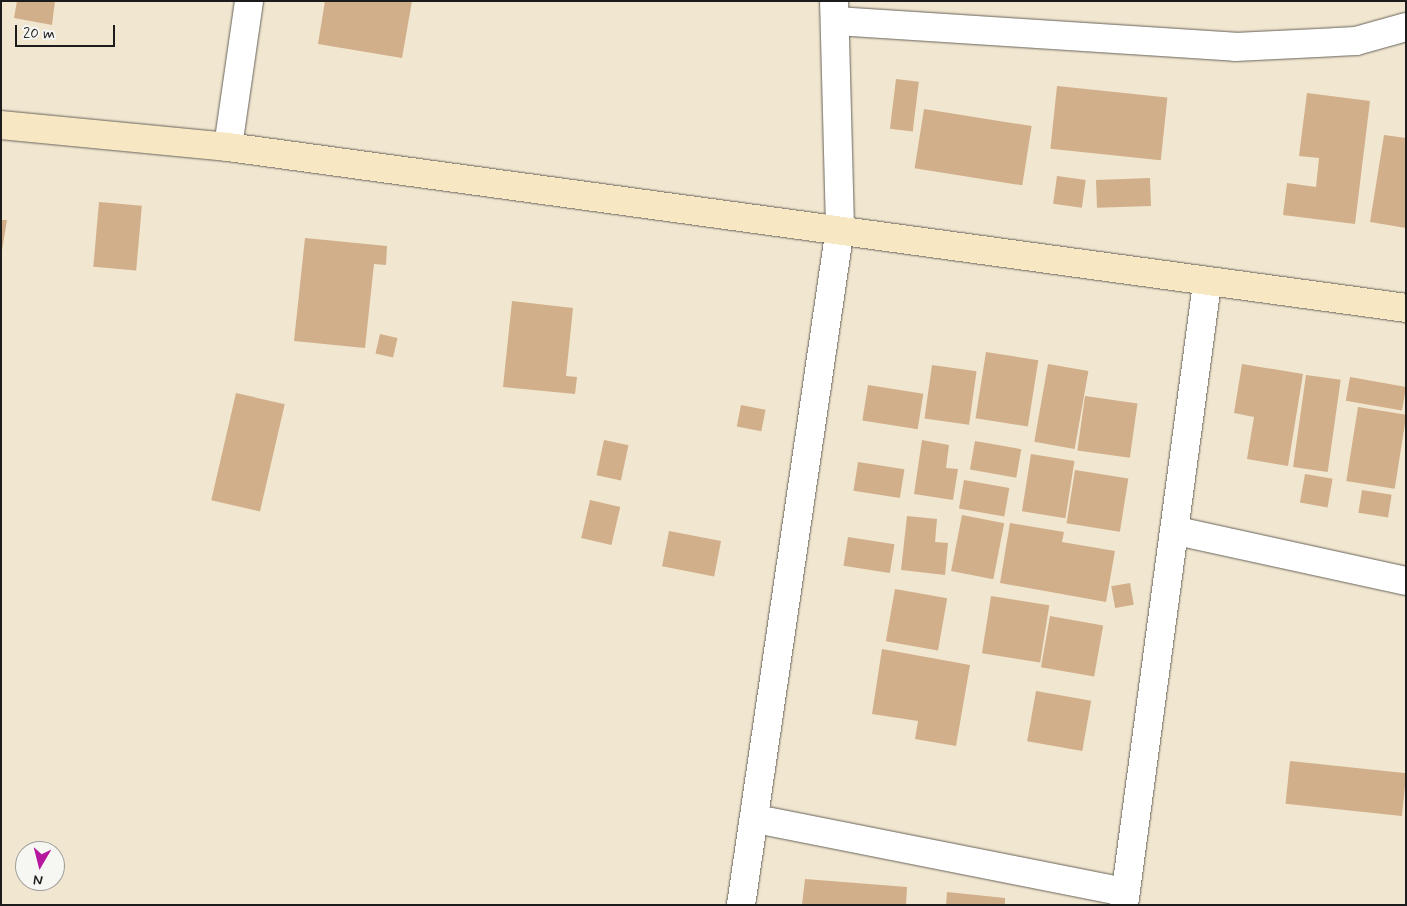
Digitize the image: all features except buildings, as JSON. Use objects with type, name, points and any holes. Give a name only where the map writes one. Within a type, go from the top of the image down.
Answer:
[{"type":"street","points":[[228,147],[249,1]]},
{"type":"street","points":[[741,905],[756,819],[840,228],[835,11],[1235,47],[1356,41],[1406,28]]},
{"type":"street","points":[[1,125],[228,147],[840,228],[1207,284],[1406,308]]},
{"type":"street","points":[[756,819],[1124,898],[1177,531],[1207,284]]},
{"type":"street","points":[[1177,531],[1406,581]]}]
